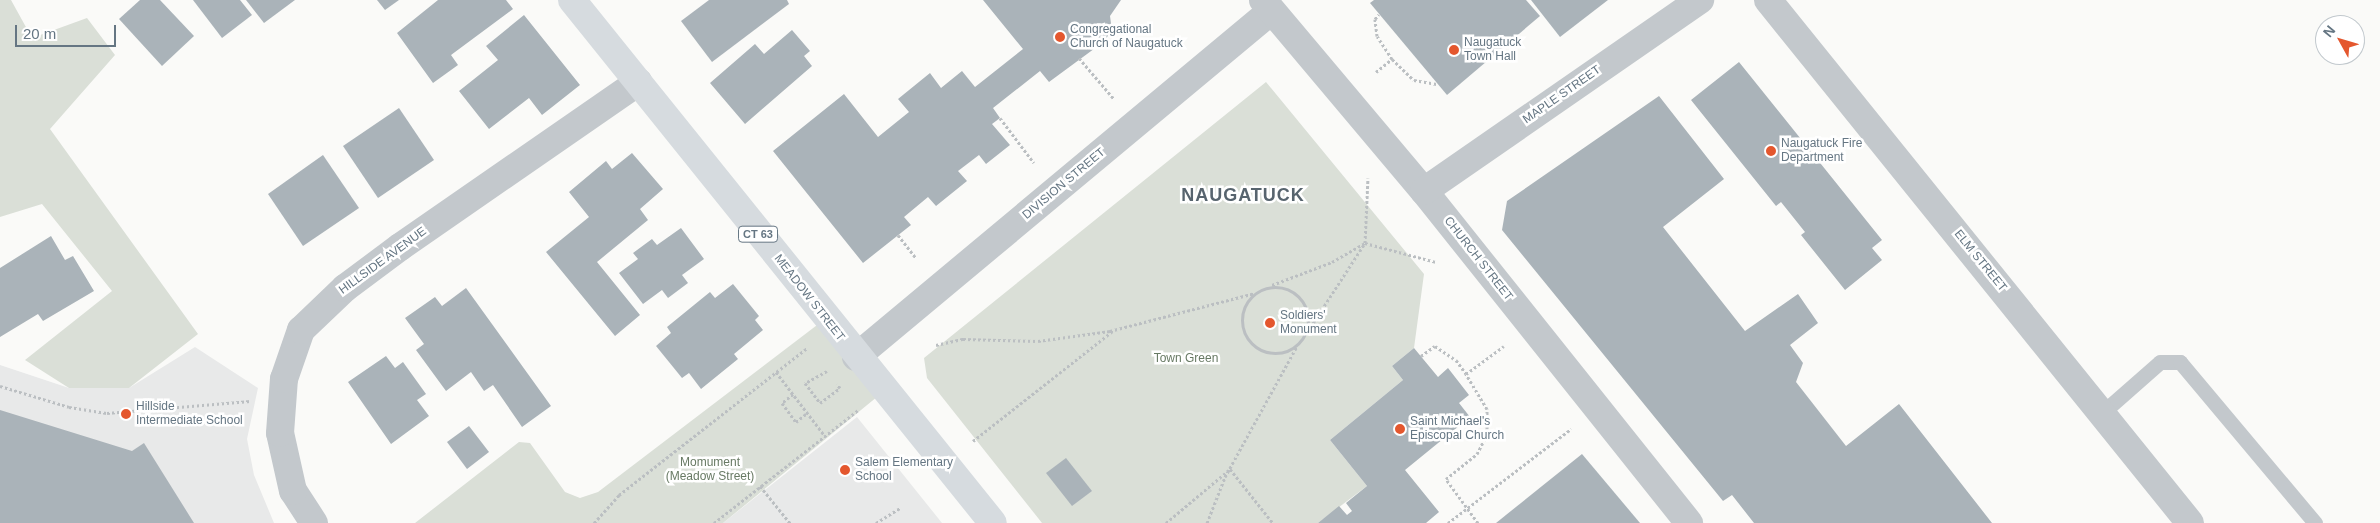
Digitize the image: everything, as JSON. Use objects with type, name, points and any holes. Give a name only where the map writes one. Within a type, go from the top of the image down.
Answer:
[{"type":"main road","name":"MEADOW STREET","points":[[572,0],[856,357],[993,523]]},
{"type":"street","name":"MAPLE STREET","points":[[1424,191],[1700,0]]},
{"type":"street","name":"ELM STREET","points":[[1768,0],[2190,523]]},
{"type":"street","name":"CHURCH STREET","points":[[1267,5],[1424,191],[1689,523]]},
{"type":"street","name":"DIVISION STREET","points":[[856,357],[1267,5]]},
{"type":"street","name":"HILLSIDE AVENUE","points":[[314,523],[293,491],[284,462],[282,404],[284,379],[302,330],[325,305],[400,247],[638,82]]},
{"type":"lane","points":[[2102,413],[2160,362],[2180,362],[2315,523]]},
{"type":"path","points":[[1378,14],[1374,19],[1377,36],[1392,59],[1414,80],[1437,84]]},
{"type":"path","points":[[1078,58],[1114,99]]},
{"type":"path","points":[[1376,72],[1392,59]]},
{"type":"path","points":[[1000,118],[1034,163]]},
{"type":"path","points":[[1207,523],[1230,469],[1298,345],[1365,243],[1368,178]]},
{"type":"path","points":[[898,235],[916,258]]},
{"type":"path","points":[[936,345],[963,339],[1038,341],[1116,330],[1255,293],[1332,262],[1365,243],[1436,262]]},
{"type":"path","points":[[1269,286],[1290,290],[1305,304],[1309,325],[1305,335]]},
{"type":"path","points":[[1255,293],[1243,310],[1244,332],[1249,341],[1267,353],[1298,345]]},
{"type":"path","points":[[974,441],[1116,330]]},
{"type":"path","points":[[1421,356],[1435,346],[1456,360],[1483,396],[1488,421],[1481,449],[1446,479],[1478,523]]},
{"type":"path","points":[[1466,374],[1504,346]]},
{"type":"path","points":[[594,523],[619,495],[807,348]]},
{"type":"path","points":[[825,368],[831,376],[840,388],[820,402],[805,383],[825,368]]},
{"type":"path","points":[[776,372],[825,436]]},
{"type":"path","points":[[0,386],[69,407],[107,413],[161,412],[204,403],[282,404]]},
{"type":"path","points":[[793,394],[782,403],[786,410],[796,422],[807,413]]},
{"type":"path","points":[[714,523],[858,410]]},
{"type":"path","points":[[1448,523],[1571,429]]},
{"type":"path","points":[[1166,523],[1230,469]]},
{"type":"path","points":[[1230,469],[1272,523]]},
{"type":"path","points":[[760,486],[790,523]]},
{"type":"path","points":[[876,523],[900,508]]},
{"type":"shaded area","name":"Hillside Intermediate School","points":[[195,347],[258,388],[247,439],[254,475],[274,523],[0,523],[0,365],[69,388],[129,388]]},
{"type":"shaded area","name":"Salem Elementary School","points":[[857,417],[942,523],[723,523]]},
{"type":"green space","points":[[0,0],[11,0],[32,38],[87,18],[115,55],[50,129],[198,334],[129,388],[69,388],[25,360],[112,291],[42,204],[0,217]]},
{"type":"green space","name":"Town Green","points":[[1266,82],[1424,274],[1414,348],[1392,366],[1403,380],[1330,440],[1367,486],[1318,523],[1042,523],[927,378],[924,358]]},
{"type":"green space","name":"Momument (Meadow Street)","points":[[825,319],[883,392],[723,523],[415,523],[519,442],[530,443],[565,492],[580,498],[598,492]]},
{"type":"building","points":[[140,0],[160,0],[194,36],[162,66],[119,19]]},
{"type":"building","points":[[193,0],[240,0],[252,15],[222,38]]},
{"type":"building","points":[[246,0],[295,0],[264,23]]},
{"type":"building","points":[[377,0],[399,0],[385,10]]},
{"type":"building","points":[[438,0],[506,0],[513,9],[451,55],[458,65],[433,83],[397,33]]},
{"type":"building","points":[[709,0],[787,0],[789,4],[712,62],[681,21]]},
{"type":"building","points":[[983,0],[1121,0],[1110,16],[1112,31],[1102,43],[1049,82],[1040,71],[993,108],[1000,118],[992,124],[1010,145],[986,164],[979,155],[958,171],[967,181],[936,206],[928,197],[904,217],[911,225],[863,263],[773,151],[844,94],[878,137],[909,112],[898,99],[930,73],[941,88],[962,71],[975,87],[1023,49]]},
{"type":"building","name":"Naugatuck Town Hall","points":[[1374,0],[1526,0],[1540,16],[1447,95],[1370,3]]},
{"type":"building","points":[[1531,0],[1608,0],[1560,37]]},
{"type":"building","points":[[524,15],[580,85],[542,115],[529,98],[489,129],[459,91],[498,60],[486,46]]},
{"type":"building","points":[[792,30],[810,51],[804,56],[812,66],[745,124],[710,83],[755,44],[764,54]]},
{"type":"building","name":"Naugatuck Fire Department","points":[[1739,62],[1882,240],[1872,248],[1882,260],[1845,290],[1801,235],[1805,232],[1781,202],[1776,206],[1691,100]]},
{"type":"building","points":[[1659,96],[1724,179],[1663,227],[1745,331],[1798,294],[1818,323],[1790,345],[1803,363],[1796,382],[1846,446],[1899,404],[1992,523],[1754,523],[1732,495],[1723,501],[1502,230],[1507,201]]},
{"type":"building","points":[[399,108],[434,160],[378,198],[343,146]]},
{"type":"building","points":[[632,153],[663,189],[640,209],[648,220],[597,262],[640,315],[615,336],[546,252],[589,217],[569,192],[606,161],[612,169]]},
{"type":"building","points":[[323,155],[359,208],[303,246],[268,194]]},
{"type":"building","points":[[681,228],[704,259],[682,275],[688,283],[668,298],[662,290],[643,304],[619,273],[638,259],[633,253],[652,239],[657,245]]},
{"type":"building","points":[[51,236],[65,260],[73,256],[94,291],[43,321],[38,314],[0,337],[0,268]]},
{"type":"building","points":[[733,284],[759,316],[755,320],[763,330],[734,354],[738,359],[701,389],[689,373],[682,378],[656,346],[671,333],[667,327],[710,292],[715,298]]},
{"type":"building","points":[[466,288],[551,406],[522,427],[493,385],[484,391],[471,372],[446,391],[416,350],[424,344],[405,318],[435,297],[442,306]]},
{"type":"building","name":"Saint Michael's Episcopal Church","points":[[1414,348],[1438,377],[1448,368],[1469,395],[1459,403],[1470,417],[1405,470],[1439,512],[1426,523],[1318,523],[1339,506],[1347,515],[1352,511],[1346,503],[1367,486],[1330,440],[1403,380],[1392,366]]},
{"type":"building","points":[[386,356],[395,368],[403,362],[426,394],[417,400],[429,416],[391,444],[348,382]]},
{"type":"building","points":[[0,410],[132,451],[144,443],[194,523],[0,523]]},
{"type":"building","points":[[469,426],[489,452],[467,469],[447,442]]},
{"type":"building","points":[[1582,454],[1640,523],[1496,523]]},
{"type":"building","points":[[1066,458],[1092,491],[1072,506],[1046,473]]},
{"type":"place","name":"Congregational Church of Naugatuck","points":[[1060,37]]},
{"type":"place","name":"Naugatuck Town Hall","points":[[1454,50]]},
{"type":"place","name":"Naugatuck Fire Department","points":[[1771,151]]},
{"type":"place","name":"Soldiers' Monument","points":[[1270,323]]},
{"type":"place","name":"Hillside Intermediate School","points":[[126,414]]},
{"type":"place","name":"Saint Michael's Episcopal Church","points":[[1400,429]]},
{"type":"place","name":"Salem Elementary School","points":[[845,470]]},
{"type":"district","name":"NAUGATUCK","points":[[1243,195]]}]
